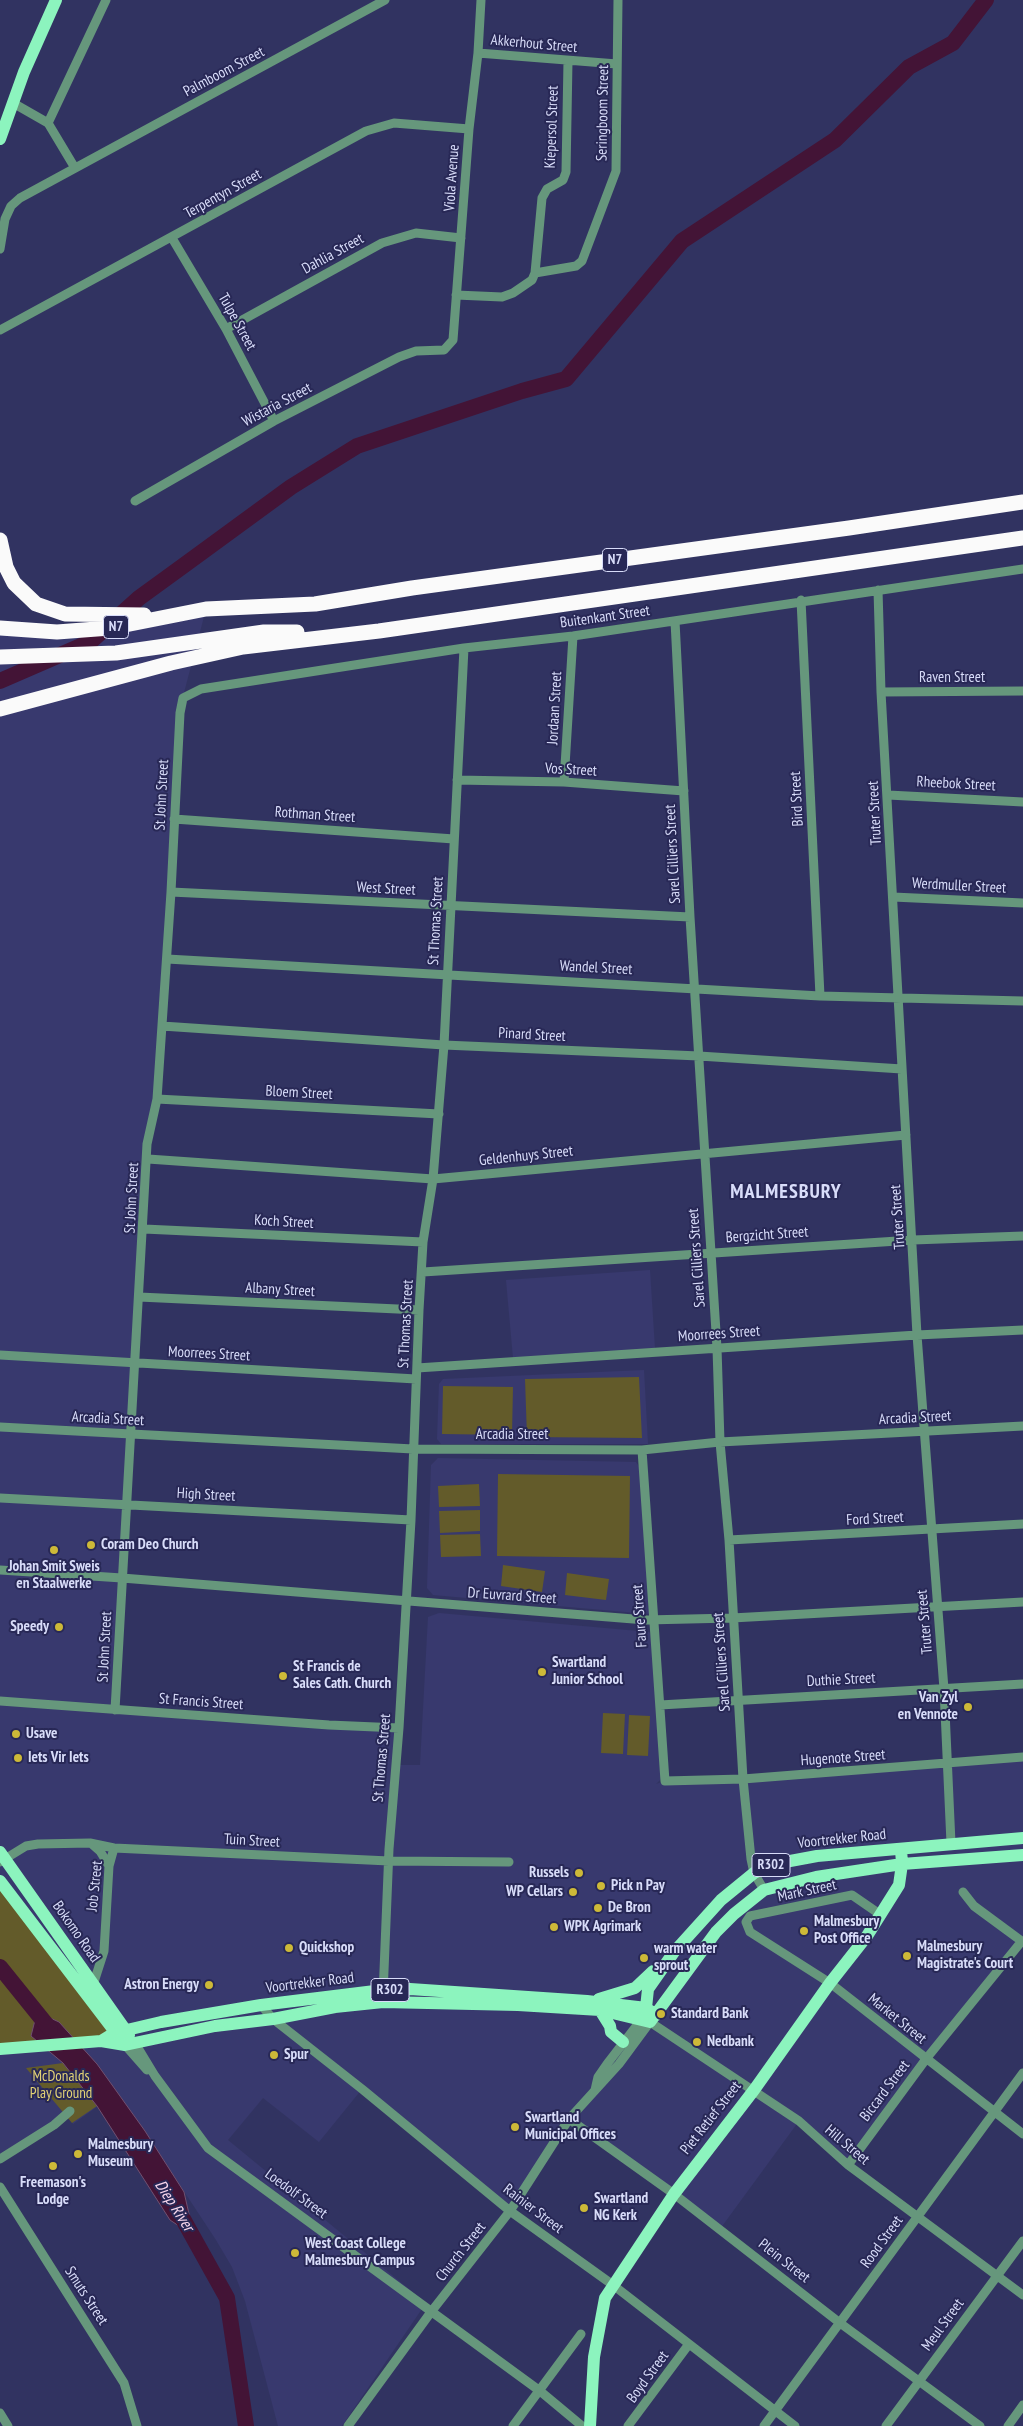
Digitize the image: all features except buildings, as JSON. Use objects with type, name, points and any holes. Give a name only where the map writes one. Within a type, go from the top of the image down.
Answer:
[{"type":"highway","name":"N7","points":[[0,628],[57,632],[110,628],[206,609],[315,604],[412,588],[1023,502]]},
{"type":"highway","name":"N7","points":[[0,657],[29,658],[116,653],[264,632],[378,632],[1023,538]]},
{"type":"highway","points":[[0,540],[6,567],[14,583],[36,604],[65,614],[175,615]]},
{"type":"highway","points":[[0,709],[243,647],[378,632]]},
{"type":"main road","points":[[0,139],[3,119],[13,103],[24,72],[56,0]]},
{"type":"main road","name":"Voortrekker Road","points":[[648,2016],[648,1989],[674,1952],[721,1900],[754,1873],[774,1864],[817,1856],[1023,1838]]},
{"type":"main road","name":"Piet Retief Street","points":[[590,2426],[594,2358],[605,2298],[674,2194],[754,2090],[881,1915],[899,1885],[902,1864],[901,1849]]},
{"type":"main road","points":[[902,1864],[1023,1855]]},
{"type":"main road","name":"Bokomo Road","points":[[2,1858],[92,1985],[120,2031]]},
{"type":"main road","name":"R302","points":[[648,2016],[716,1932],[764,1890],[816,1877],[902,1864]]},
{"type":"main road","name":"Bokomo Road","points":[[0,1881],[130,2044]]},
{"type":"main road","points":[[587,2001],[611,1997],[635,1988],[674,1952]]},
{"type":"main road","name":"Voortrekker Road","points":[[0,2049],[101,2041],[130,2044],[215,2026],[273,2019],[335,2007],[410,1989],[587,2001],[648,2016]]},
{"type":"main road","name":"Voortrekker Road","points":[[101,2041],[120,2031],[261,2005],[383,1996],[600,2010],[648,2016]]},
{"type":"main road","points":[[600,2010],[608,2022],[611,2032],[623,2042]]},
{"type":"street","points":[[48,123],[106,0]]},
{"type":"street","name":"Palmboom Street","points":[[0,248],[5,219],[11,206],[30,192],[385,0]]},
{"type":"street","name":"Viola Avenue","points":[[438,351],[444,350],[453,340],[481,0]]},
{"type":"street","name":"Seringboom Street","points":[[535,274],[576,266],[582,261],[616,171],[618,0]]},
{"type":"street","name":"Akkerhout Street","points":[[478,53],[617,64]]},
{"type":"street","name":"Kiepersol Street","points":[[535,274],[538,222],[542,198],[547,189],[563,180],[566,172],[568,61]]},
{"type":"street","points":[[13,103],[48,123],[75,168]]},
{"type":"street","name":"Terpentyn Street","points":[[0,330],[366,131],[394,123],[469,128]]},
{"type":"street","name":"Dahlia Street","points":[[226,329],[382,243],[416,233],[461,238]]},
{"type":"street","name":"Tulpe Street","points":[[172,238],[226,329],[274,421]]},
{"type":"street","points":[[456,295],[502,296],[523,287],[532,280],[535,274]]},
{"type":"street","name":"Wistaria Street","points":[[136,501],[274,421],[399,357],[416,351],[438,351]]},
{"type":"street","name":"Buitenkant Street","points":[[191,693],[201,689],[464,648],[573,636],[801,600],[1023,569]]},
{"type":"street","name":"Truter Street","points":[[878,590],[881,692],[917,1334],[944,1689],[950,1843]]},
{"type":"street","name":"Bird Street","points":[[801,600],[820,996]]},
{"type":"street","name":"Sarel Cilliers Street","points":[[675,621],[720,1442],[729,1540],[732,1618],[743,1779],[750,1854],[754,1873],[764,1890]]},
{"type":"street","name":"Jordaan Street","points":[[564,782],[573,636]]},
{"type":"street","name":"St Thomas Street","points":[[383,1996],[389,1861],[399,1728],[410,1520],[419,1310],[424,1242],[433,1179],[444,1045],[464,648]]},
{"type":"street","name":"Raven Street","points":[[881,692],[1023,692]]},
{"type":"street","name":"St John Street","points":[[115,1710],[128,1504],[134,1364],[148,1159],[147,1144],[157,1100],[171,892],[180,713],[183,698],[191,693]]},
{"type":"street","name":"Vos Street","points":[[457,780],[564,782],[684,790]]},
{"type":"street","name":"Rheebok Street","points":[[888,795],[1023,802]]},
{"type":"street","name":"Rothman Street","points":[[174,819],[454,839]]},
{"type":"street","name":"West Street","points":[[171,892],[690,917]]},
{"type":"street","name":"Werdmuller Street","points":[[893,897],[1023,903]]},
{"type":"street","name":"Wandel Street","points":[[167,959],[820,996],[1023,1001]]},
{"type":"street","name":"Pinard Street","points":[[162,1026],[444,1045],[699,1056],[902,1069]]},
{"type":"street","name":"Bloem Street","points":[[157,1100],[439,1114]]},
{"type":"street","name":"Geldenhuys Street","points":[[148,1159],[433,1179],[906,1135]]},
{"type":"street","name":"Koch Street","points":[[144,1229],[424,1242]]},
{"type":"street","name":"Bergzicht Street","points":[[423,1272],[710,1252],[913,1240],[1023,1236]]},
{"type":"street","name":"Albany Street","points":[[139,1298],[419,1310]]},
{"type":"street","name":"Moorrees Street","points":[[417,1368],[917,1334],[1023,1330]]},
{"type":"street","name":"Moorrees Street","points":[[0,1355],[416,1379]]},
{"type":"street","name":"Arcadia Street","points":[[0,1427],[412,1449],[642,1450],[720,1442],[1023,1426]]},
{"type":"street","name":"Faure Street","points":[[642,1450],[665,1781]]},
{"type":"street","name":"High Street","points":[[0,1498],[410,1520]]},
{"type":"street","name":"Ford Street","points":[[729,1540],[1023,1524]]},
{"type":"street","name":"Dr Euvrard Street","points":[[0,1570],[653,1620],[732,1618],[1023,1602]]},
{"type":"street","name":"Duthie Street","points":[[660,1705],[1023,1684]]},
{"type":"street","name":"St Francis Street","points":[[0,1701],[329,1726],[399,1728]]},
{"type":"street","name":"Hugenote Street","points":[[665,1781],[743,1779],[1023,1757]]},
{"type":"street","points":[[90,1843],[100,1851],[109,1866]]},
{"type":"street","name":"Tuin Street","points":[[2,1858],[26,1846],[90,1843],[114,1848],[389,1861],[509,1862]]},
{"type":"street","name":"Job Street","points":[[92,1985],[104,1951],[109,1866],[114,1848]]},
{"type":"street","points":[[963,1892],[974,1906],[1022,1942]]},
{"type":"street","name":"Mark Street","points":[[750,1932],[746,1922],[750,1916],[852,1895],[881,1915]]},
{"type":"street","name":"Market Street","points":[[750,1932],[830,1983],[1023,2134]]},
{"type":"street","name":"Biccard Street","points":[[848,2165],[926,2059],[1022,1942]]},
{"type":"street","name":"Rainier Street","points":[[261,2005],[273,2019],[362,2089],[510,2211],[613,2284],[795,2426]]},
{"type":"street","name":"Church Street","points":[[593,2095],[598,2077],[623,2042],[648,2016]]},
{"type":"street","name":"Church Street","points":[[348,2426],[431,2312],[510,2211],[569,2119],[593,2095],[619,2064],[648,2016]]},
{"type":"street","name":"Hill Street","points":[[648,2016],[799,2121],[848,2165],[1023,2295]]},
{"type":"street","name":"Loedolf Street","points":[[130,2044],[149,2073],[155,2076],[208,2148],[540,2391],[582,2426]]},
{"type":"street","name":"Rood Street","points":[[764,2426],[1023,2073]]},
{"type":"street","points":[[0,2158],[54,2125],[70,2111]]},
{"type":"street","name":"Plein Street","points":[[569,2119],[674,2194],[840,2323],[980,2426]]},
{"type":"street","name":"Smuts Street","points":[[0,2187],[124,2383],[137,2426]]},
{"type":"street","name":"Meul Street","points":[[886,2426],[1023,2242]]},
{"type":"street","points":[[513,2426],[581,2334]]},
{"type":"street","name":"Boyd Street","points":[[628,2426],[689,2344]]},
{"type":"street","points":[[1008,2426],[1023,2405]]},
{"type":"street","points":[[0,2413],[7,2426]]},
{"type":"shaded area","points":[[206,609],[181,704],[157,1099],[147,1144],[115,1710],[399,1728],[395,1765],[420,1765],[428,1617],[439,1613],[649,1632],[656,1638],[663,1777],[656,1784],[665,1781],[1023,1757],[1023,1942],[848,2165],[799,2121],[720,2229],[569,2120],[510,2211],[362,2089],[319,2142],[263,2098],[228,2140],[426,2303],[342,2426],[278,2426],[245,2301],[232,2267],[145,2132],[105,2101],[73,2124],[70,2112],[0,2159],[0,628],[57,632]]},
{"type":"shaded area","points":[[650,1270],[655,1349],[513,1358],[506,1280]]},
{"type":"shaded area","points":[[644,1370],[648,1444],[441,1444],[437,1439],[439,1384],[443,1379]]},
{"type":"shaded area","name":"Swartland Junior School","points":[[438,1458],[636,1462],[645,1475],[654,1608],[648,1614],[433,1595],[427,1588],[431,1465]]},
{"type":"green space","points":[[639,1377],[642,1438],[527,1437],[525,1379]]},
{"type":"green space","points":[[443,1386],[513,1387],[512,1435],[442,1434]]},
{"type":"green space","points":[[498,1474],[630,1476],[629,1558],[497,1556]]},
{"type":"green space","points":[[479,1484],[480,1506],[439,1507],[438,1486]]},
{"type":"green space","points":[[480,1510],[480,1531],[440,1533],[439,1511]]},
{"type":"green space","points":[[480,1534],[481,1556],[441,1557],[440,1535]]},
{"type":"green space","points":[[503,1565],[545,1571],[542,1592],[501,1586]]},
{"type":"green space","points":[[567,1573],[609,1579],[606,1600],[565,1595]]},
{"type":"green space","points":[[603,1713],[625,1714],[623,1754],[601,1753]]},
{"type":"green space","points":[[629,1715],[650,1716],[648,1756],[627,1755]]},
{"type":"green space","points":[[0,1881],[114,2033],[101,2041],[0,2049]]},
{"type":"green space","name":"McDonalds Play Ground","points":[[63,2063],[97,2106],[72,2123],[26,2068]]},
{"type":"water","points":[[37,2012],[59,2022],[97,2064],[145,2131],[184,2192],[194,2236],[170,2220],[97,2106],[63,2063],[31,2036]]},
{"type":"waterway","points":[[0,681],[90,642],[139,598],[291,487],[357,446],[522,391],[566,379],[682,241],[835,140],[909,67],[953,43],[986,0]]},
{"type":"waterway","name":"Diep River","points":[[0,1967],[50,2029]]},
{"type":"waterway","name":"Diep River","points":[[183,2219],[227,2298],[246,2426]]},
{"type":"place","name":"Coram Deo Church","points":[[91,1545]]},
{"type":"place","name":"Johan Smit Sweis en Staalwerke","points":[[54,1550]]},
{"type":"place","name":"Speedy","points":[[59,1627]]},
{"type":"place","name":"Swartland Junior School","points":[[542,1672]]},
{"type":"place","name":"St Francis de Sales Cath. Church","points":[[283,1676]]},
{"type":"place","name":"Van Zyl en Vennote","points":[[968,1707]]},
{"type":"place","name":"Usave","points":[[16,1734]]},
{"type":"place","name":"Iets Vir Iets","points":[[18,1758]]},
{"type":"place","name":"Russels","points":[[579,1873]]},
{"type":"place","name":"Pick n Pay","points":[[601,1886]]},
{"type":"place","name":"WP Cellars","points":[[573,1892]]},
{"type":"place","name":"De Bron","points":[[598,1908]]},
{"type":"place","name":"WPK Agrimark","points":[[554,1927]]},
{"type":"place","name":"Malmesbury Post Office","points":[[804,1931]]},
{"type":"place","name":"Quickshop","points":[[289,1948]]},
{"type":"place","name":"Malmesbury Magistrate's Court","points":[[907,1956]]},
{"type":"place","name":"warm water sprout","points":[[644,1958]]},
{"type":"place","name":"Astron Energy","points":[[209,1985]]},
{"type":"place","name":"Standard Bank","points":[[661,2014]]},
{"type":"place","name":"Nedbank","points":[[697,2042]]},
{"type":"place","name":"Spur","points":[[274,2055]]},
{"type":"place","name":"Swartland Municipal Offices","points":[[515,2127]]},
{"type":"place","name":"Malmesbury Museum","points":[[78,2154]]},
{"type":"place","name":"Freemason's Lodge","points":[[53,2166]]},
{"type":"place","name":"Swartland NG Kerk","points":[[584,2208]]},
{"type":"place","name":"West Coast College Malmesbury Campus","points":[[295,2253]]},
{"type":"district","name":"MALMESBURY","points":[[786,1192]]}]
